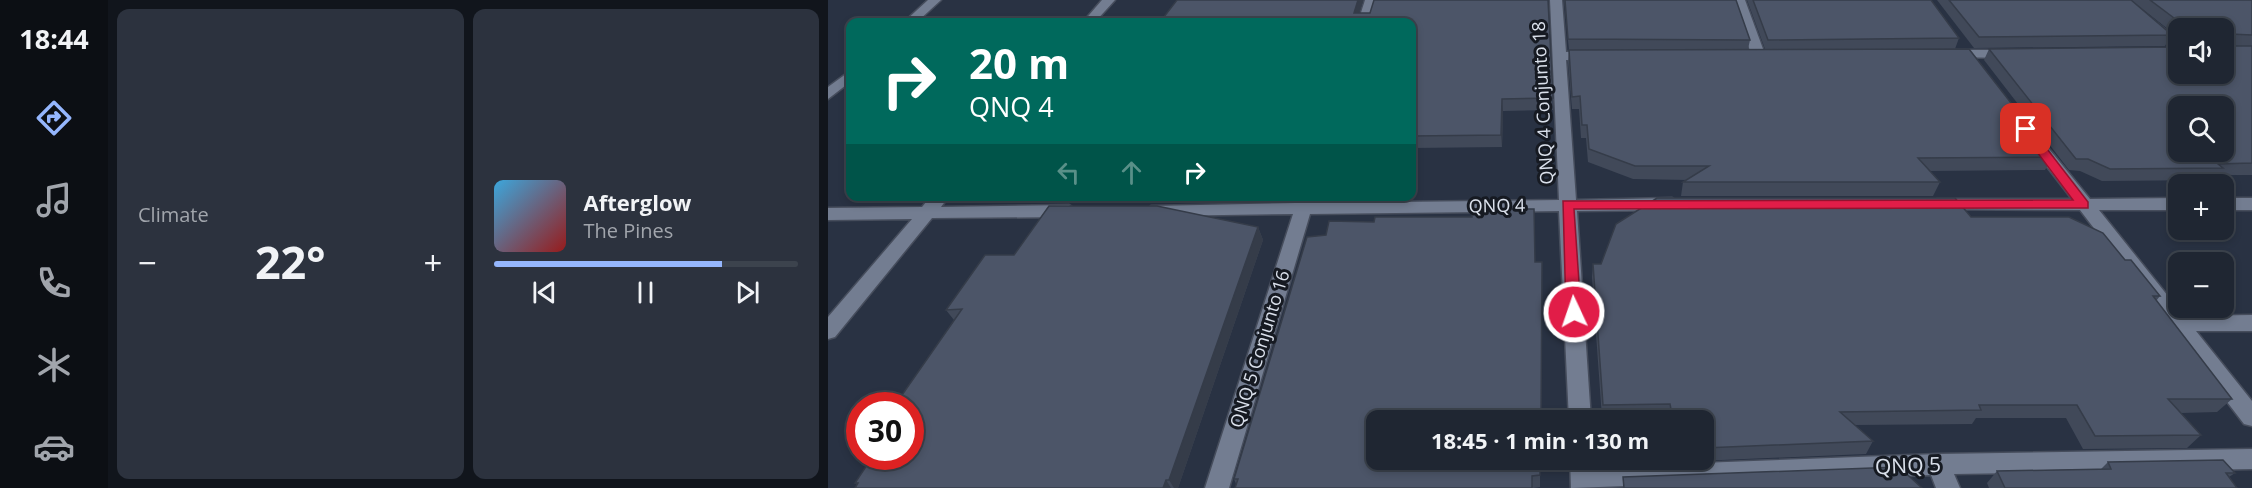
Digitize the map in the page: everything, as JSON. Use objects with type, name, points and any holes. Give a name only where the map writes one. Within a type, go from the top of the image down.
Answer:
[{"type":"street","points":[[915,18],[936,0]]},
{"type":"street","points":[[1092,18],[1108,0]]},
{"type":"street","points":[[1365,18],[1371,0]]},
{"type":"street","name":"QNQ 4 Conjunto 18","points":[[1557,0],[1568,204]]},
{"type":"street","points":[[1739,0],[1759,56]]},
{"type":"street","points":[[2121,0],[2168,44]]},
{"type":"street","points":[[1955,36],[1983,73]]},
{"type":"street","points":[[1934,54],[2026,53]]},
{"type":"street","points":[[1560,56],[1607,56]]},
{"type":"street","points":[[828,95],[846,79]]},
{"type":"street","points":[[2026,129],[2083,205],[2252,417]]},
{"type":"street","name":"QNQ 4","points":[[1139,210],[1305,203],[1688,204]]},
{"type":"street","name":"QNQ 5 Conjunto 16","points":[[1217,488],[1305,203]]},
{"type":"street","points":[[828,331],[935,204]]},
{"type":"street","points":[[828,214],[935,204],[1081,211]]},
{"type":"street","points":[[1568,204],[1579,410]]},
{"type":"street","points":[[1915,204],[2168,204]]},
{"type":"street","points":[[2234,204],[2252,204]]},
{"type":"street","points":[[2178,324],[2252,323]]},
{"type":"street","name":"QNQ 5","points":[[1583,475],[1938,464],[2252,459]]},
{"type":"street","points":[[1938,464],[1948,488]]},
{"type":"building","points":[[1177,0],[1358,0],[1354,13],[1370,13],[1374,0],[1548,0],[1553,98],[1502,99],[1501,135],[1416,136],[1416,18],[1163,18]]},
{"type":"building","points":[[1565,0],[1736,0],[1750,40],[1568,39]]},
{"type":"building","points":[[1753,0],[1931,0],[1959,38],[1768,40]]},
{"type":"building","points":[[1949,0],[2131,0],[2168,32],[2168,35],[1979,37]]},
{"type":"building","points":[[2150,0],[2252,0],[2252,35],[2234,34],[2234,18],[2174,18]]},
{"type":"building","points":[[2234,46],[2252,46],[2252,163],[2218,164],[2223,168],[2110,169],[2088,159],[2076,159],[1989,49],[2168,47],[2168,84],[2234,84]]},
{"type":"building","points":[[1969,49],[2053,157],[1918,158],[1940,182],[1683,182],[1709,166],[1635,166],[1589,149],[1587,125],[1582,125],[1580,96],[1572,97],[1569,50]]},
{"type":"building","points":[[1657,198],[1955,198],[1971,217],[2069,217],[2103,233],[2125,260],[2131,260],[2160,296],[2153,296],[2168,318],[2232,399],[2168,399],[2201,435],[2095,436],[2077,405],[1979,405],[1981,410],[1840,412],[1873,441],[1714,448],[1714,410],[1671,410],[1670,404],[1603,405],[1593,264],[1601,264],[1616,224]]},
{"type":"building","points":[[1049,206],[1157,206],[1258,227],[1169,480],[1166,480],[1163,488],[855,488],[858,483],[855,483],[864,470],[924,470],[924,392],[904,392],[962,309],[946,310],[985,255],[1014,255]]},
{"type":"building","points":[[1472,209],[1534,209],[1535,262],[1542,262],[1541,410],[1366,410],[1366,470],[1540,470],[1540,475],[1532,476],[1532,488],[1235,488],[1238,479],[1234,479],[1307,237],[1326,235],[1329,221],[1374,222],[1375,217],[1472,217]]},
{"type":"building","points":[[2223,460],[2235,473],[2226,473],[2237,488],[2005,488],[1997,471],[2111,469],[2108,462]]},
{"type":"building","points":[[1899,467],[1922,488],[1624,488],[1623,477]]},
{"type":"route","points":[[1574,312],[1568,204],[2083,205],[2026,129]]}]
